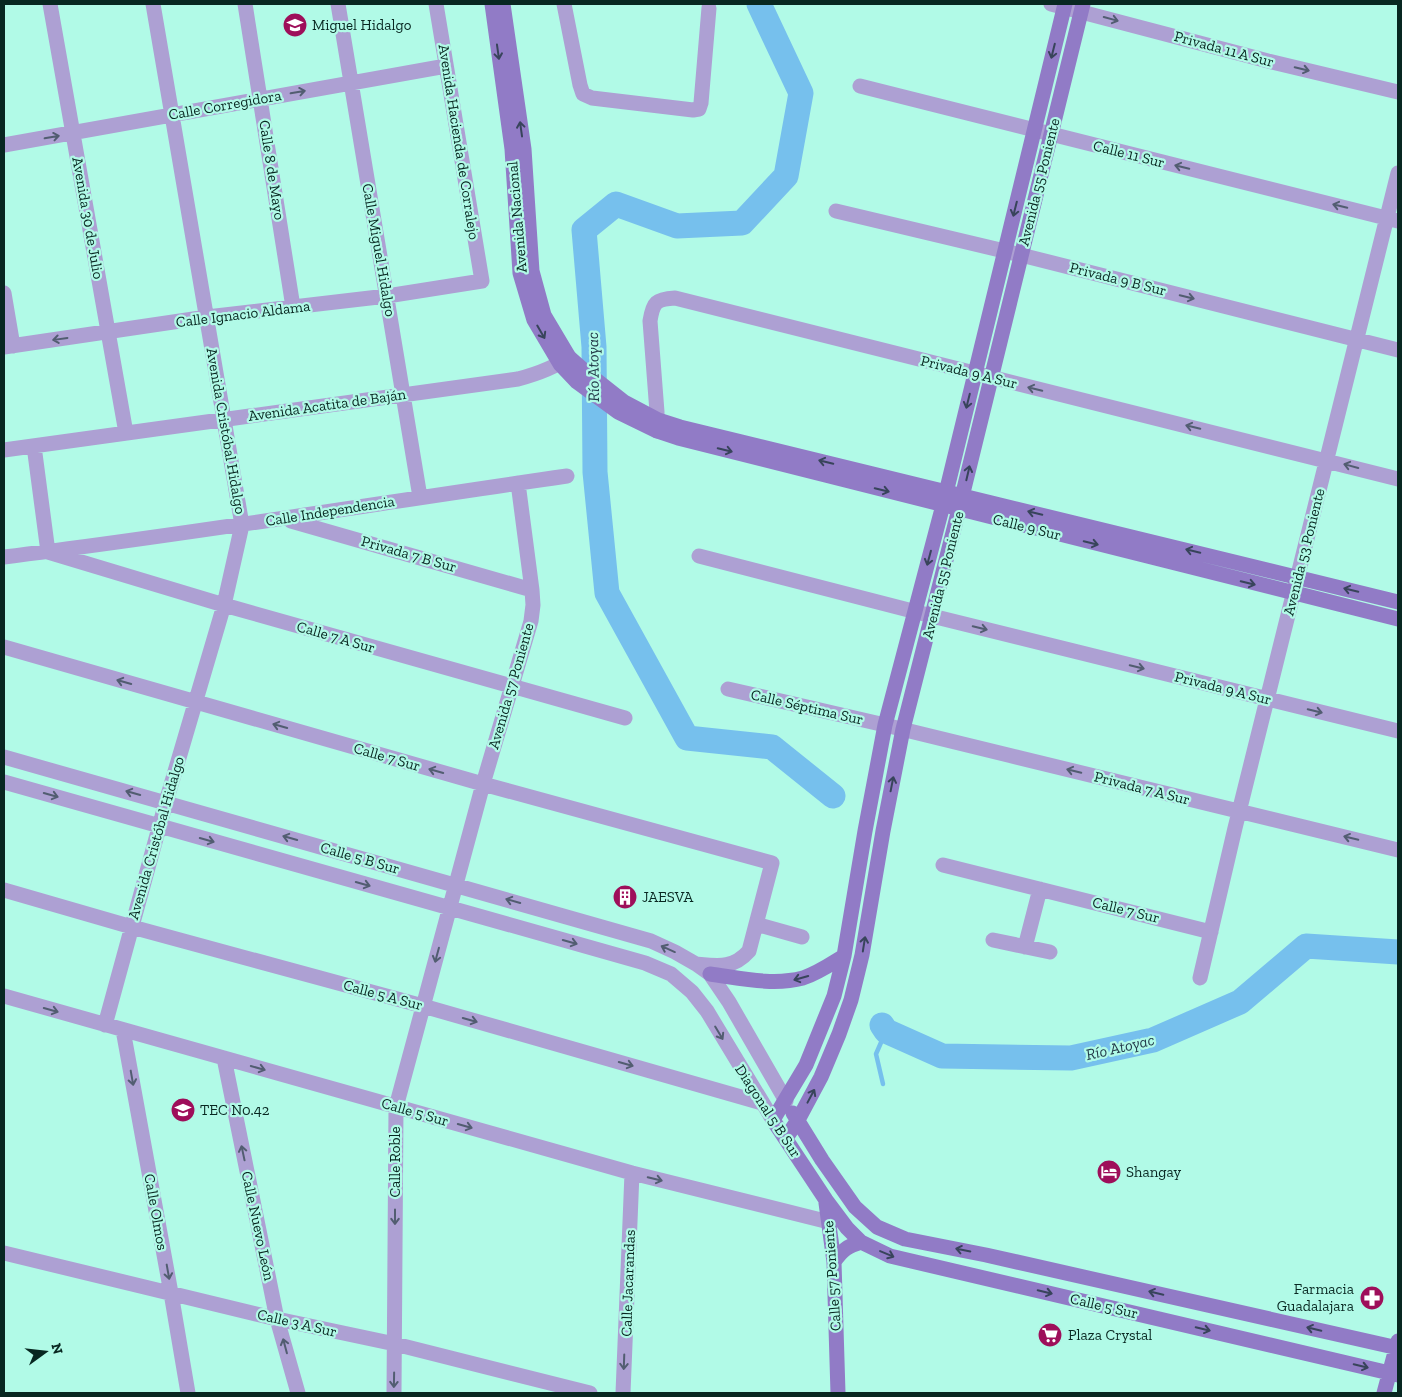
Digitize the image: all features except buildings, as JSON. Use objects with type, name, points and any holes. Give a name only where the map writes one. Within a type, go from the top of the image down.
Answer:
[{"type":"main road","name":"Avenida Nacional","points":[[492,4],[513,158],[520,273],[534,320],[565,360],[581,377],[621,407],[657,426]]},
{"type":"main road","name":"Avenida Nacional","points":[[503,4],[524,149],[532,271],[544,314],[565,360]]},
{"type":"main road","name":"Avenida 55 Poniente","points":[[773,1120],[806,1065],[834,996],[844,956],[864,831],[885,725],[944,498],[1034,130],[1060,5]]},
{"type":"main road","name":"Avenida 55 Poniente","points":[[786,1138],[821,1077],[851,1000],[862,956],[883,831],[903,729],[961,502],[1082,7]]},
{"type":"main road","name":"Calle 9 Sur","points":[[657,426],[944,498],[1298,577],[1398,602]]},
{"type":"main road","name":"Calle 9 Sur","points":[[961,502],[1293,594],[1398,619]]},
{"type":"main road","points":[[710,974],[767,981],[788,981],[812,974],[844,956]]},
{"type":"main road","name":"Diagonal 5 B Sur","points":[[786,1101],[822,1160],[855,1207]]},
{"type":"main road","name":"Diagonal 5 B Sur","points":[[773,1120],[847,1228]]},
{"type":"main road","name":"Calle 57 Poniente","points":[[822,1160],[834,1262],[838,1393]]},
{"type":"main road","name":"Calle 5 Sur","points":[[855,1207],[878,1227],[904,1239],[986,1255],[1398,1346]]},
{"type":"main road","name":"Calle 5 Sur","points":[[847,1228],[861,1242],[890,1256],[1394,1374]]},
{"type":"main road","points":[[834,1262],[842,1250],[850,1245],[861,1242]]},
{"type":"main road","points":[[983,1278],[986,1255]]},
{"type":"main road","points":[[1384,1393],[1394,1374],[1398,1346]]},
{"type":"street","name":"Avenida 30 de Julio","points":[[50,4],[126,433]]},
{"type":"street","name":"Avenida Cristóbal Hidalgo","points":[[105,1025],[159,826],[224,605],[242,525],[153,4]]},
{"type":"street","name":"Calle 8 de Mayo","points":[[245,4],[294,307]]},
{"type":"street","name":"Calle Miguel Hidalgo","points":[[338,4],[420,497]]},
{"type":"street","name":"Avenida Hacienda de Corralejo","points":[[436,4],[482,281]]},
{"type":"street","points":[[564,4],[580,85],[584,94],[592,98],[699,109],[709,8]]},
{"type":"street","name":"Privada 11 A Sur","points":[[1060,5],[1082,7],[1268,61],[1398,92]]},
{"type":"street","name":"Calle Corregidora","points":[[4,145],[446,66]]},
{"type":"street","name":"Calle 11 Sur","points":[[860,86],[1393,220]]},
{"type":"street","name":"Avenida 53 Poniente","points":[[1200,978],[1239,812],[1357,340],[1393,220],[1398,173]]},
{"type":"street","name":"Privada 9 B Sur","points":[[836,212],[1021,255],[1398,350]]},
{"type":"street","name":"Calle Ignacio Aldama","points":[[8,347],[207,317],[387,296],[482,281]]},
{"type":"street","points":[[4,293],[8,347]]},
{"type":"street","name":"Privada 9 A Sur","points":[[657,426],[650,321],[652,308],[662,298],[675,298],[1398,479]]},
{"type":"street","name":"Avenida Acatita de Baján","points":[[4,450],[518,379],[538,374],[565,360]]},
{"type":"street","points":[[34,446],[48,552]]},
{"type":"street","name":"Calle Independencia","points":[[4,557],[286,519],[567,476]]},
{"type":"street","name":"Avenida 57 Poniente","points":[[450,908],[510,687],[531,621],[532,590],[518,483]]},
{"type":"street","name":"Privada 7 B Sur","points":[[286,519],[532,590]]},
{"type":"street","name":"Calle 7 A Sur","points":[[48,552],[224,605],[625,718]]},
{"type":"street","name":"Privada 9 A Sur","points":[[699,556],[915,612],[1398,731]]},
{"type":"street","name":"Calle 7 Sur","points":[[4,647],[483,784],[772,863],[756,924]]},
{"type":"street","name":"Calle Séptima Sur","points":[[728,689],[885,725]]},
{"type":"street","name":"Privada 7 A Sur","points":[[885,725],[1398,850]]},
{"type":"street","name":"Calle 5 B Sur","points":[[4,757],[651,941],[675,952],[710,974]]},
{"type":"street","name":"Calle 5 B Sur","points":[[4,782],[645,963],[671,974],[692,992]]},
{"type":"street","name":"Calle 7 Sur","points":[[943,864],[1211,932]]},
{"type":"street","points":[[1026,947],[1040,889]]},
{"type":"street","name":"Calle 5 A Sur","points":[[4,890],[132,927],[423,1006],[762,1103]]},
{"type":"street","name":"Calle Roble","points":[[394,1393],[396,1107],[450,908]]},
{"type":"street","points":[[696,964],[720,966],[732,964],[742,959],[749,951],[756,924],[802,937]]},
{"type":"street","points":[[993,940],[1050,952]]},
{"type":"street","name":"Diagonal 5 B Sur","points":[[710,974],[786,1101]]},
{"type":"street","name":"Diagonal 5 B Sur","points":[[692,992],[707,1011],[773,1120]]},
{"type":"street","name":"Calle 5 Sur","points":[[4,996],[632,1173],[829,1222]]},
{"type":"street","name":"Calle Olmos","points":[[123,1030],[172,1293],[188,1393]]},
{"type":"street","name":"Calle Nuevo León","points":[[224,1058],[277,1319],[298,1393]]},
{"type":"street","name":"Calle Jacarandas","points":[[623,1393],[632,1173]]},
{"type":"street","name":"Calle 3 A Sur","points":[[4,1253],[277,1319],[395,1344],[590,1393]]},
{"type":"waterway","name":"Río Atoyac","points":[[759,4],[801,93],[786,176],[742,223],[677,226],[616,204],[584,230],[594,347],[595,472],[607,593],[687,738],[772,747],[833,796]]},
{"type":"waterway","name":"Río Atoyac","points":[[882,1025],[886,1031],[942,1056],[1071,1058],[1153,1040],[1240,1002],[1306,946],[1398,952]]},
{"type":"waterway","points":[[883,1084],[876,1054],[886,1031]]},
{"type":"place","name":"Miguel Hidalgo","points":[[295,25]]},
{"type":"place","name":"JAESVA","points":[[625,897]]},
{"type":"place","name":"TEC N0.42","points":[[183,1110]]},
{"type":"place","name":"Shangay","points":[[1109,1172]]},
{"type":"place","name":"Farmacia Guadalajara","points":[[1372,1298]]},
{"type":"place","name":"Plaza Crystal","points":[[1050,1335]]}]
